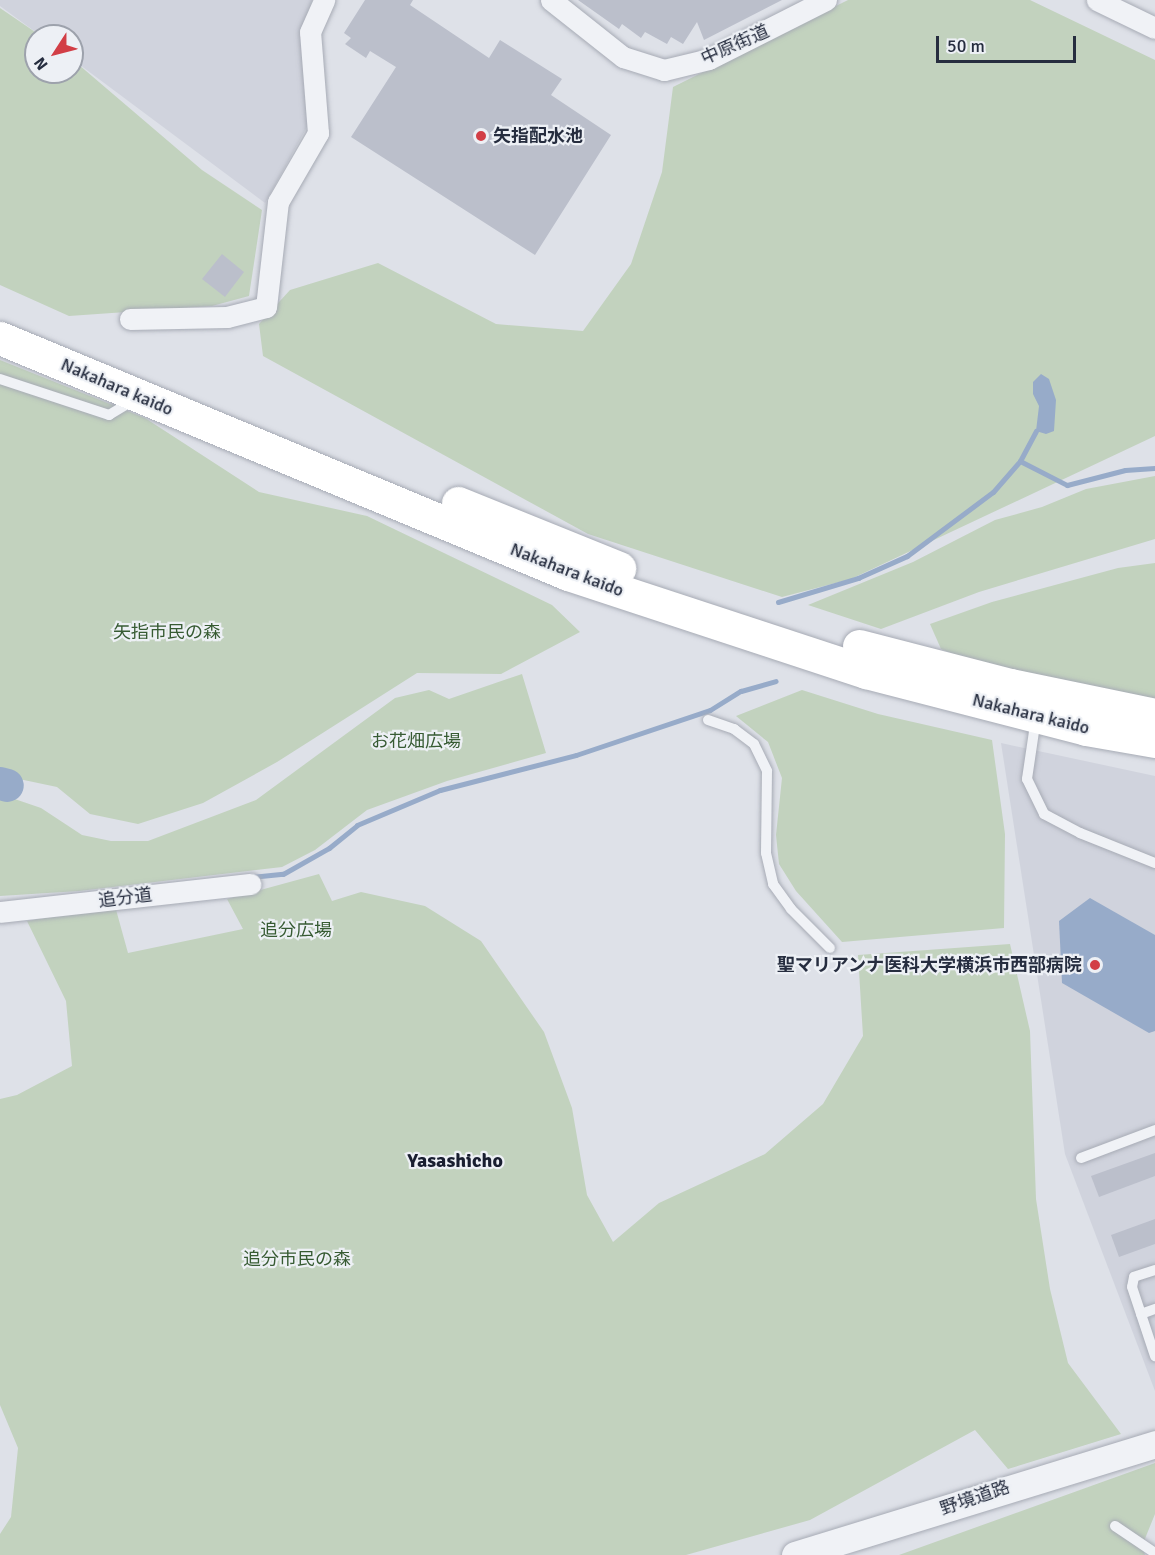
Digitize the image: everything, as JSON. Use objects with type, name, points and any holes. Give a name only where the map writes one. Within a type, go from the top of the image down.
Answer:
[{"type":"main road","name":"Nakahara kaido","points":[[0,319],[578,553],[712,601],[876,651],[1090,704],[1155,715]]},
{"type":"main road","name":"Nakahara kaido","points":[[0,338],[568,574],[866,672],[1036,716],[1155,741]]},
{"type":"street","points":[[130,319],[227,317],[266,307],[278,202],[318,133],[310,32],[324,0]]},
{"type":"street","name":"中原街道","points":[[551,0],[623,57],[664,70],[709,59],[826,0]]},
{"type":"street","points":[[1097,0],[1155,28]]},
{"type":"street","name":"追分道","points":[[0,912],[250,884]]},
{"type":"street","name":"野境道路","points":[[795,1555],[1155,1444]]},
{"type":"lane","points":[[0,380],[110,415],[139,397]]},
{"type":"lane","points":[[1036,716],[1027,779],[1044,814],[1080,833],[1155,863]]},
{"type":"lane","points":[[708,720],[734,729],[754,744],[768,771],[766,853],[773,884],[791,909],[830,948]]},
{"type":"lane","points":[[1081,1158],[1155,1130]]},
{"type":"lane","points":[[1154,1351],[1132,1287],[1134,1277],[1155,1270]]},
{"type":"lane","points":[[1141,1314],[1155,1309]]},
{"type":"lane","points":[[1115,1526],[1155,1553]]},
{"type":"shaded area","points":[[0,0],[312,0],[301,43],[308,125],[263,207],[265,203],[84,68],[84,24],[25,24],[0,6]]},
{"type":"shaded area","name":"聖マリアンナ医科大学横浜市西部病院","points":[[1001,743],[1155,776],[1155,1391],[1065,1154]]},
{"type":"green space","points":[[848,0],[1030,0],[1155,60],[1155,436],[851,579],[782,597],[588,534],[263,356],[259,324],[290,290],[378,263],[496,324],[583,331],[631,264],[662,172],[673,87]]},
{"type":"green space","points":[[0,8],[24,24],[24,84],[84,84],[84,69],[202,170],[262,210],[249,296],[212,306],[69,316],[0,285]]},
{"type":"green space","name":"矢指市民の森","points":[[0,360],[145,418],[259,492],[367,516],[552,605],[580,632],[501,674],[417,673],[277,762],[203,803],[138,824],[90,814],[57,787],[0,775]]},
{"type":"green space","points":[[1155,476],[1155,539],[979,592],[881,629],[808,605],[913,562],[995,520],[1042,507],[1086,489]]},
{"type":"green space","points":[[1155,563],[1155,701],[990,669],[941,649],[930,624],[992,602],[1118,568]]},
{"type":"green space","name":"お花畑広場","points":[[522,674],[546,753],[447,781],[367,810],[315,850],[282,867],[79,891],[0,896],[0,794],[41,808],[82,835],[111,841],[148,841],[256,800],[395,698],[429,690],[449,699]]},
{"type":"green space","points":[[802,690],[878,714],[992,740],[1005,834],[1004,928],[842,942],[796,891],[779,864],[776,835],[782,778],[768,742],[736,716]]},
{"type":"green space","name":"追分市民の森","points":[[319,874],[332,901],[361,892],[425,906],[481,941],[544,1032],[572,1108],[587,1195],[613,1242],[659,1203],[765,1154],[823,1104],[863,1036],[858,955],[1010,944],[1030,1031],[1036,1199],[1050,1289],[1068,1363],[1121,1434],[1008,1469],[975,1430],[810,1520],[686,1555],[0,1555],[0,1534],[11,1517],[18,1448],[0,1405],[0,1099],[17,1095],[72,1066],[66,1001],[27,921],[115,906],[128,953],[243,929],[227,899]]},
{"type":"green space","points":[[1155,1463],[1155,1514],[1142,1546],[1145,1555],[899,1555]]},
{"type":"water","points":[[1041,374],[1049,379],[1056,400],[1054,431],[1046,434],[1036,431],[1039,406],[1033,394],[1033,382]]},
{"type":"water","points":[[1090,898],[1155,935],[1155,1031],[1149,1033],[1062,983],[1059,921]]},
{"type":"building","name":"矢指配水池","points":[[365,0],[413,0],[410,5],[489,58],[500,40],[562,79],[551,95],[611,135],[535,255],[351,137],[396,67],[370,51],[366,58],[345,44],[351,38],[344,33]]},
{"type":"building","points":[[578,0],[782,0],[704,40],[697,22],[683,44],[671,37],[667,44],[645,32],[641,38],[622,24],[619,29]]},
{"type":"building","points":[[222,254],[244,272],[225,297],[202,279]]},
{"type":"building","points":[[1155,1153],[1155,1176],[1099,1197],[1091,1176]]},
{"type":"building","points":[[1155,1219],[1155,1244],[1119,1257],[1111,1235]]},
{"type":"waterway","points":[[1020,461],[1036,431]]},
{"type":"waterway","points":[[778,602],[858,578],[907,556],[993,492],[1020,461],[1067,485],[1125,470],[1155,468]]},
{"type":"waterway","points":[[252,877],[283,874],[329,848],[357,825],[440,790],[576,755],[710,710],[741,691],[776,681]]},
{"type":"waterway","points":[[0,783],[7,785]]},
{"type":"place","name":"矢指配水池","points":[[481,136]]},
{"type":"place","name":"聖マリアンナ医科大学横浜市西部病院","points":[[1095,965]]},
{"type":"district","name":"Yasashicho","points":[[455,1160]]},
{"type":"park label","name":"追分広場","points":[[296,930]]}]
